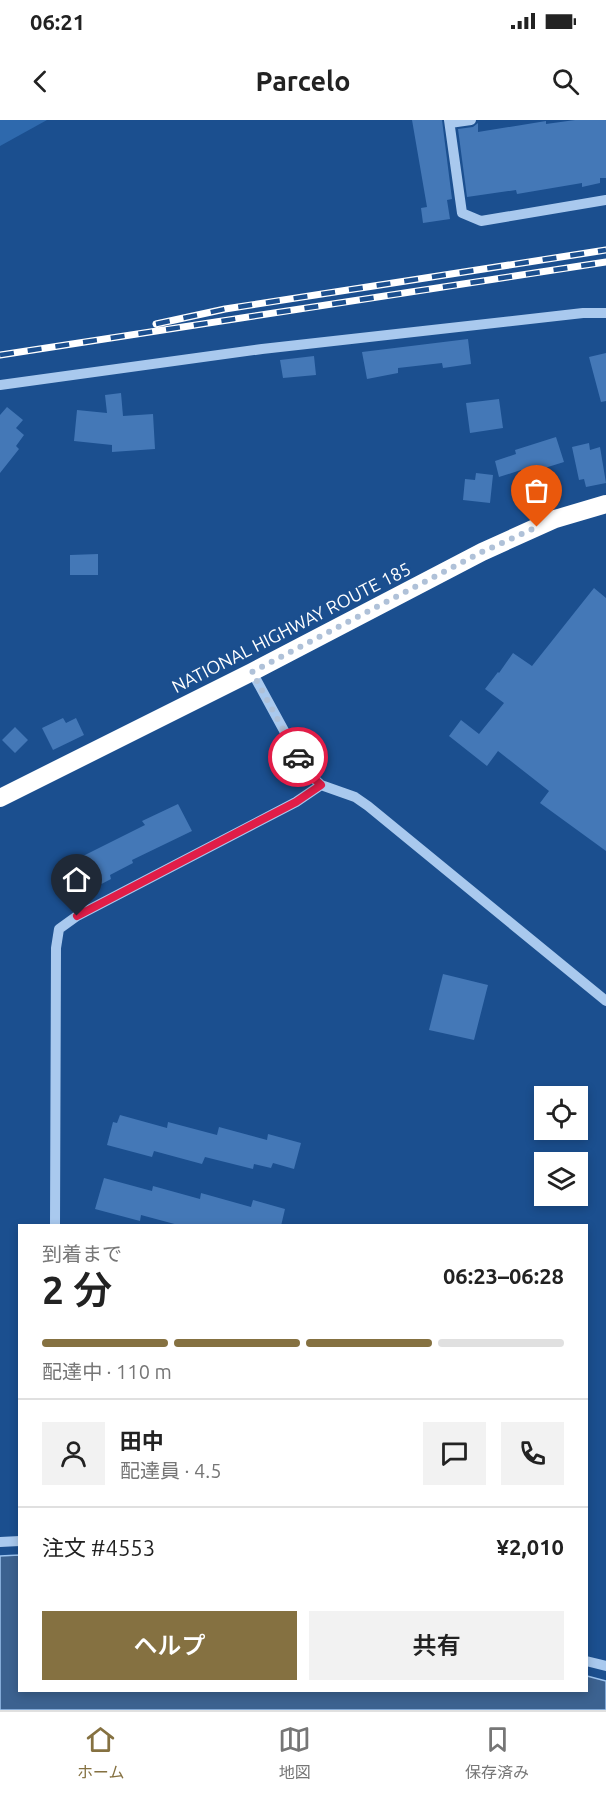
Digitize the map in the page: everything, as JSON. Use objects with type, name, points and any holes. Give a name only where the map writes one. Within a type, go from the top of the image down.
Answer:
[{"type":"highway","name":"NATIONAL HIGHWAY ROUTE 185","points":[[0,798],[252,672],[482,552],[555,519],[606,504]]},
{"type":"street","points":[[471,120],[449,122],[462,213],[481,220],[606,200]]},
{"type":"street","points":[[0,385],[262,349],[583,313],[606,313]]},
{"type":"street","points":[[252,672],[306,771],[321,785],[355,797],[368,806],[606,1001]]},
{"type":"street","points":[[55,1224],[56,948],[59,929],[77,916],[296,802],[321,785]]},
{"type":"street","points":[[0,1542],[18,1541]]},
{"type":"street","points":[[588,1662],[606,1666]]},
{"type":"shaded area","points":[[0,120],[47,120],[0,146]]},
{"type":"shaded area","points":[[18,1555],[18,1692],[588,1692],[588,1676],[606,1681],[606,1710],[0,1710],[0,1556]]},
{"type":"building","points":[[412,120],[442,120],[452,199],[447,200],[450,219],[423,223],[421,208],[427,207]]},
{"type":"building","points":[[575,120],[606,120],[606,178],[600,178],[600,183],[582,187],[582,183],[517,194],[516,190],[467,197],[458,129],[473,127],[478,123],[478,132],[546,121],[546,124]]},
{"type":"building","points":[[468,339],[471,364],[443,368],[442,363],[398,368],[398,373],[367,379],[362,352]]},
{"type":"building","points":[[606,353],[606,401],[601,402],[589,357]]},
{"type":"building","points":[[314,356],[316,375],[283,378],[280,360]]},
{"type":"building","points":[[121,393],[123,416],[153,414],[155,449],[112,452],[112,445],[74,441],[77,410],[107,413],[105,395]]},
{"type":"building","points":[[499,399],[503,428],[470,433],[466,403]]},
{"type":"building","points":[[7,407],[23,420],[16,428],[24,435],[16,446],[19,449],[0,473],[0,415]]},
{"type":"building","points":[[556,437],[564,462],[522,475],[521,470],[499,477],[495,461],[516,454],[515,450]]},
{"type":"building","points":[[589,443],[590,450],[600,447],[606,483],[586,487],[584,479],[579,480],[572,447]]},
{"type":"building","points":[[476,473],[493,475],[490,503],[463,500],[465,479],[475,480]]},
{"type":"building","points":[[98,554],[98,575],[70,575],[70,555]]},
{"type":"building","points":[[594,588],[606,598],[606,851],[540,803],[549,791],[498,751],[487,766],[449,736],[461,720],[479,734],[504,703],[485,689],[498,672],[513,653],[532,666]]},
{"type":"building","points":[[63,718],[66,723],[76,718],[84,735],[53,750],[42,728]]},
{"type":"building","points":[[15,727],[28,740],[15,753],[2,740]]},
{"type":"building","points":[[178,804],[192,831],[132,860],[133,863],[110,875],[111,879],[90,890],[75,860],[145,825],[142,821]]},
{"type":"building","points":[[443,974],[488,985],[474,1040],[429,1030]]},
{"type":"building","points":[[120,1115],[167,1128],[168,1122],[217,1135],[219,1127],[267,1140],[268,1134],[301,1143],[294,1169],[273,1163],[271,1168],[254,1164],[253,1169],[205,1157],[202,1164],[154,1151],[152,1157],[107,1145],[113,1122],[117,1123]]},
{"type":"building","points":[[104,1178],[152,1191],[153,1186],[200,1199],[201,1193],[251,1207],[253,1200],[285,1209],[281,1224],[175,1224],[141,1215],[140,1221],[95,1209]]},
{"type":"railway","points":[[156,324],[225,309],[606,250]]},
{"type":"railway","points":[[0,355],[606,262]]},
{"type":"way so far","points":[[298,757],[252,672],[482,552],[537,527]]},
{"type":"route","points":[[77,916],[296,802],[321,785],[306,771],[298,757]]}]
